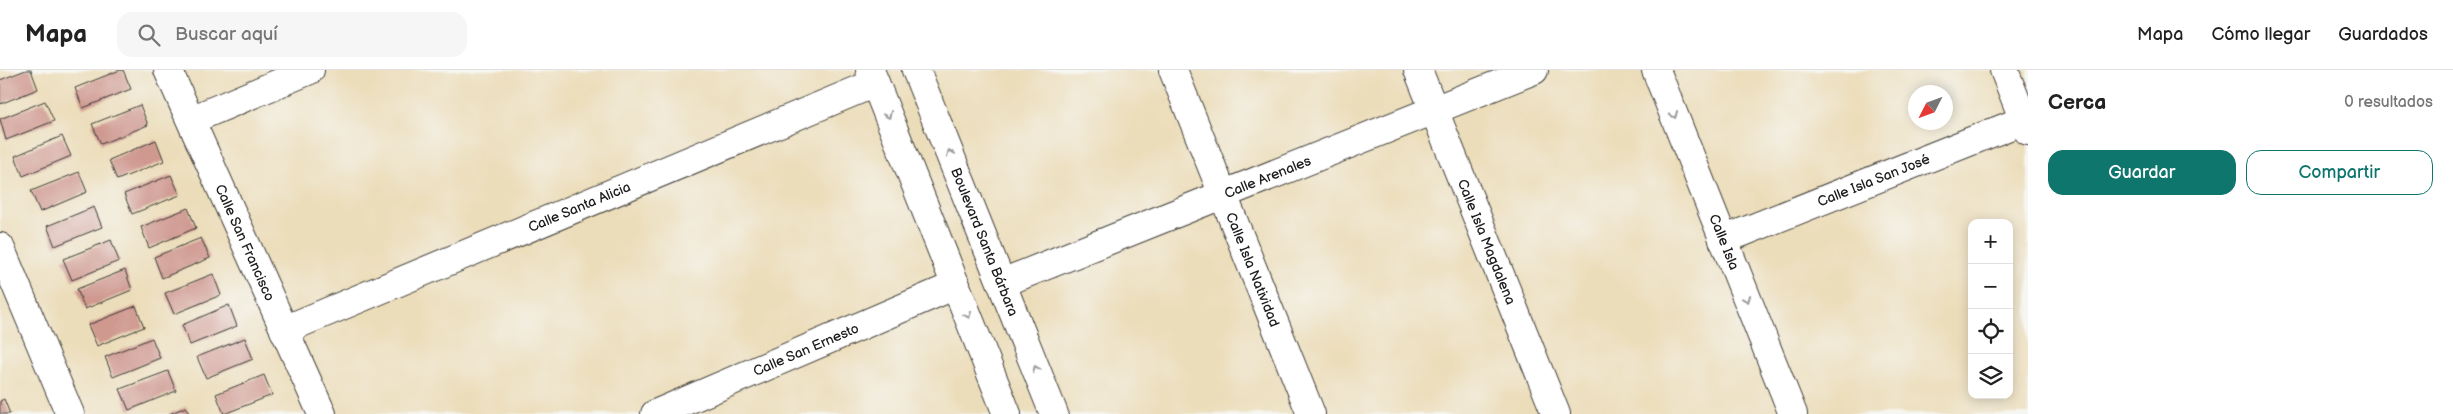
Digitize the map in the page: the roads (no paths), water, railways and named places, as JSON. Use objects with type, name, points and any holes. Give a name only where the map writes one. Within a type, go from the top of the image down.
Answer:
[{"type":"street","name":"Calle San Francisco","points":[[168,70],[322,414]]},
{"type":"street","points":[[191,120],[310,70]]},
{"type":"street","name":"Boulevard Santa Bárbara","points":[[916,70],[1054,414]]},
{"type":"street","name":"Calle Isla Natividad","points":[[1173,70],[1311,414]]},
{"type":"street","name":"Calle Isla Magdalena","points":[[1418,70],[1556,414]]},
{"type":"street","name":"Calle Arenales","points":[[1002,283],[1534,70]]},
{"type":"street","name":"Calle Isla","points":[[1656,70],[1793,414]]},
{"type":"street","points":[[2004,70],[2026,125]]},
{"type":"street","points":[[872,76],[1007,414]]},
{"type":"street","name":"Calle Santa Alicia","points":[[284,330],[872,76]]},
{"type":"street","name":"Calle Isla San José","points":[[1723,240],[2026,125]]},
{"type":"street","points":[[0,247],[70,414]]},
{"type":"street","name":"Calle San Ernesto","points":[[654,414],[956,285]]}]
